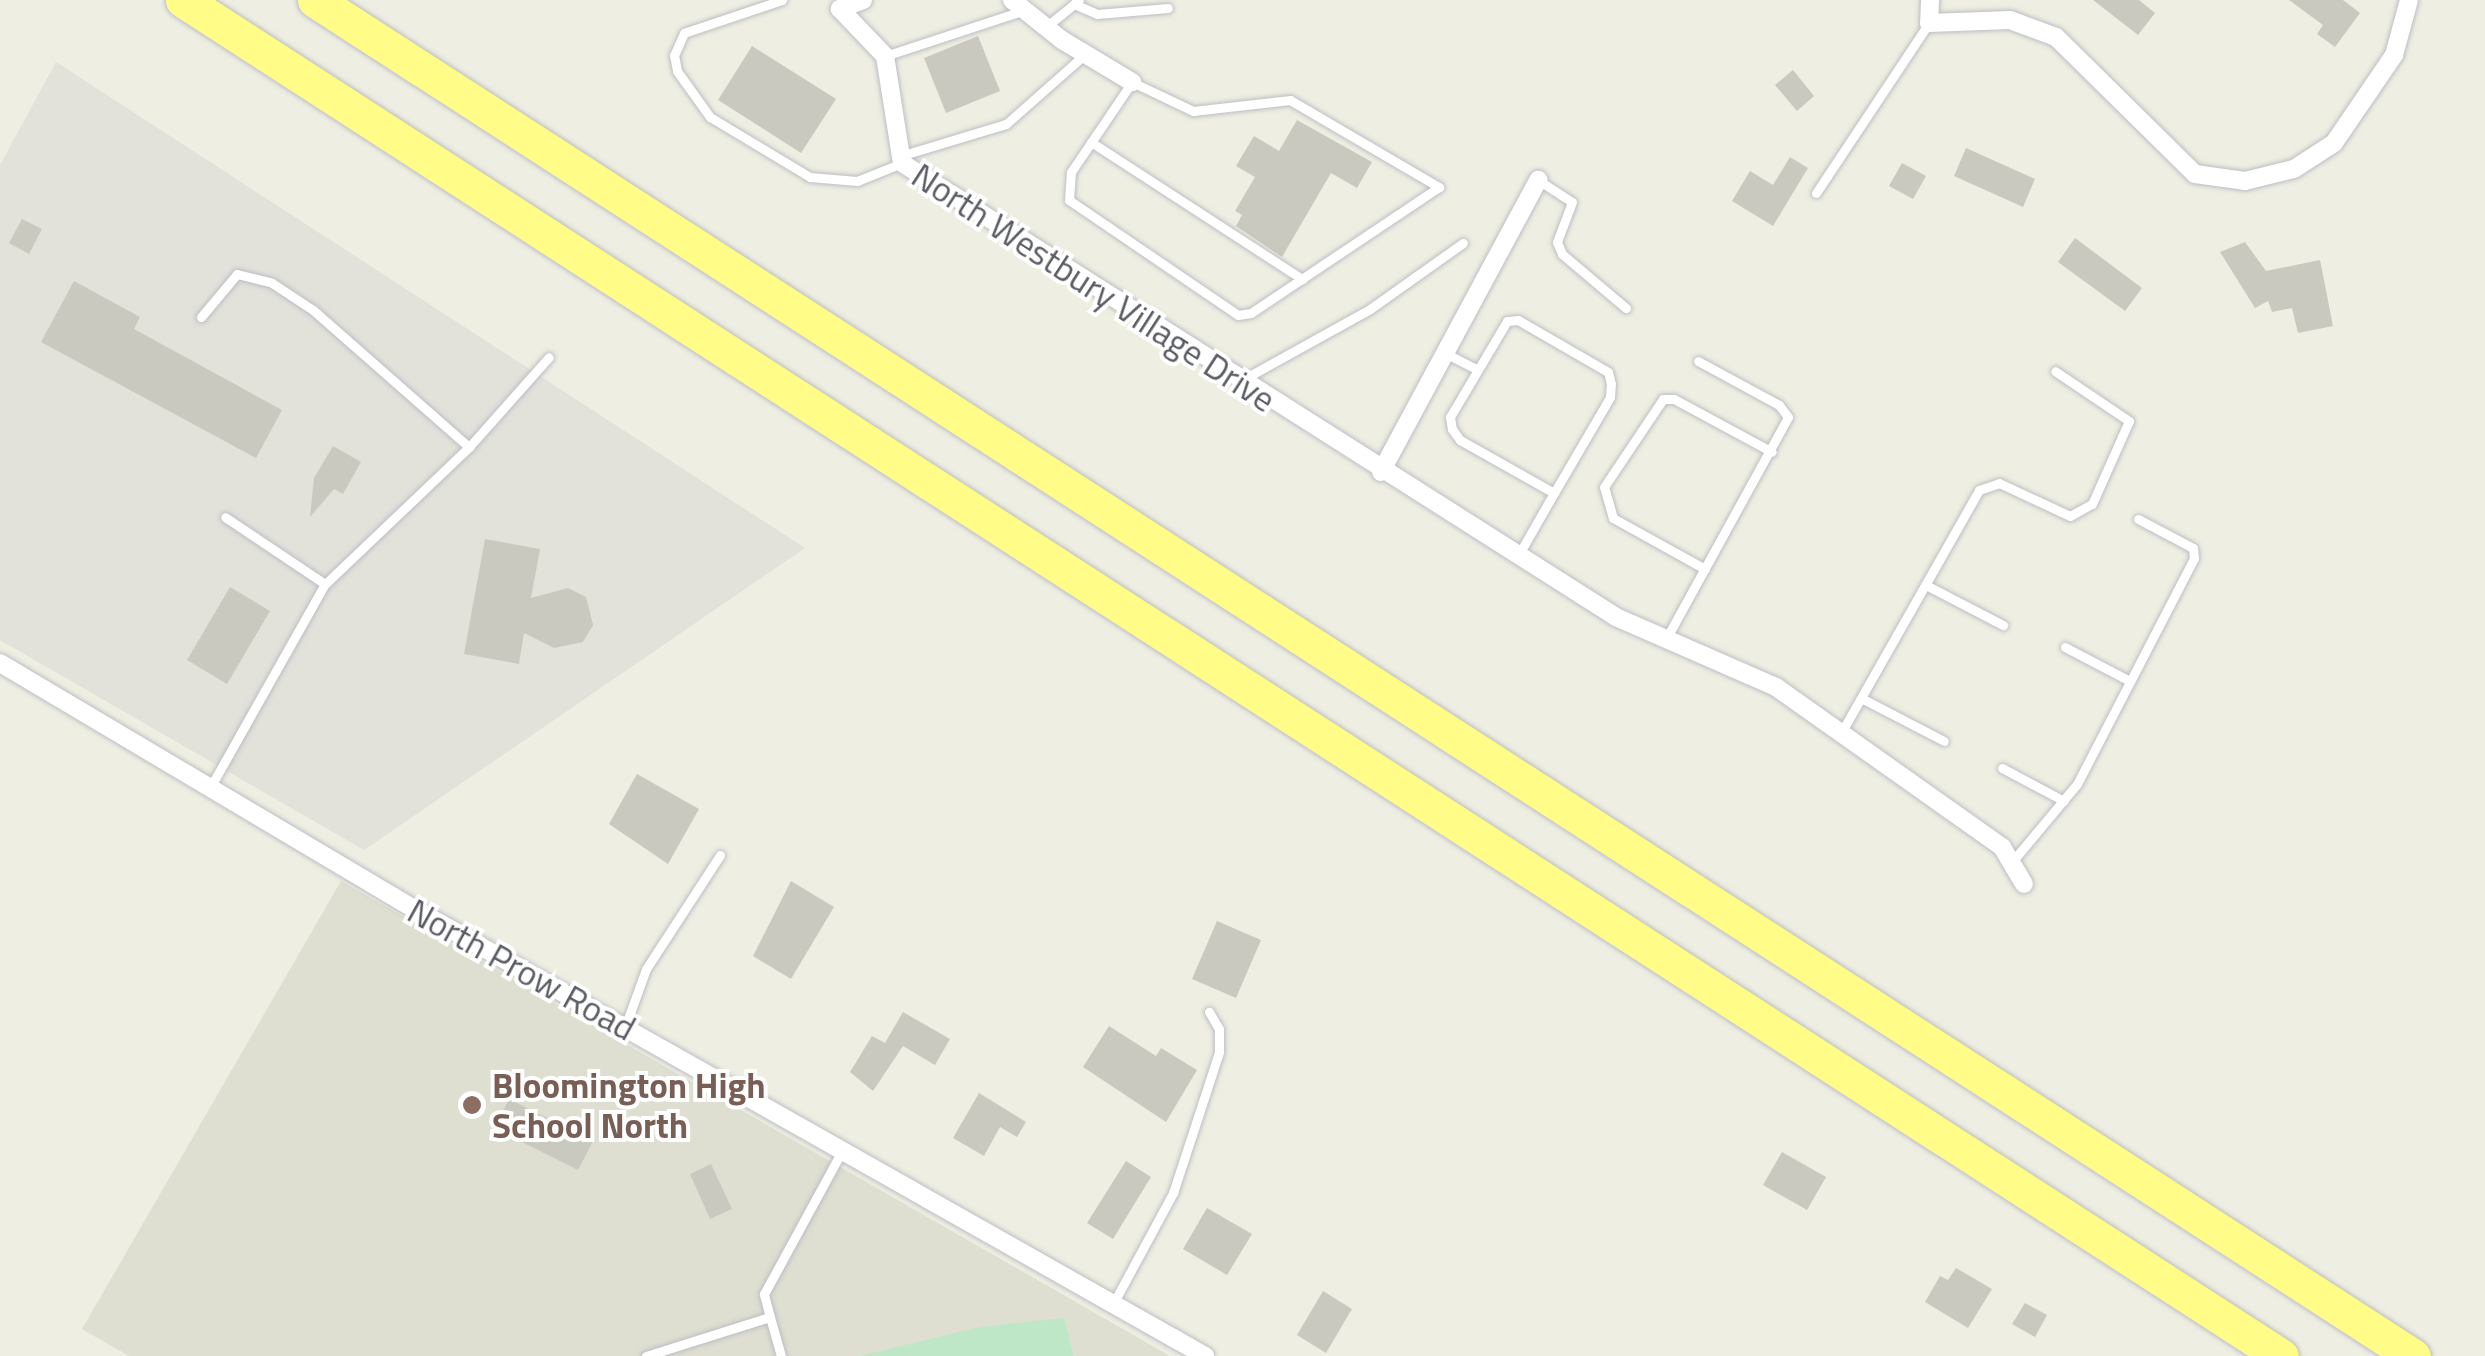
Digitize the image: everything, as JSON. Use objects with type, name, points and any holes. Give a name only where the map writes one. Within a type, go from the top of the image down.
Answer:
[{"type":"highway","points":[[183,0],[2281,1356]]},
{"type":"highway","points":[[316,0],[2413,1356]]},
{"type":"street","points":[[835,5],[863,0]]},
{"type":"street","points":[[1930,0],[1930,23],[2010,20],[2056,37],[2195,174],[2245,181],[2294,169],[2334,143],[2394,56],[2408,0]]},
{"type":"street","points":[[835,5],[885,56]]},
{"type":"street","points":[[1017,6],[1132,82]]},
{"type":"street","name":"North Westbury Village Drive","points":[[885,56],[901,160],[1382,472],[1616,617],[1776,686],[2002,846],[2024,884]]},
{"type":"street","points":[[1382,472],[1538,180]]},
{"type":"street","name":"North Prow Road","points":[[0,663],[625,1027],[1205,1356]]},
{"type":"lane","points":[[782,0],[693,26],[678,42],[677,71],[710,117],[788,167],[832,182],[857,181],[901,160],[1006,124],[1085,54]]},
{"type":"lane","points":[[1045,28],[1076,2],[1097,14],[1168,8]]},
{"type":"lane","points":[[885,56],[1017,6]]},
{"type":"lane","points":[[1816,193],[1930,23]]},
{"type":"lane","points":[[1132,82],[1193,111],[1290,100],[1439,188],[1302,279],[1238,314],[1069,200],[1071,172],[1091,142],[1132,82]]},
{"type":"lane","points":[[1091,142],[1302,279]]},
{"type":"lane","points":[[1538,180],[1572,202],[1557,242],[1562,254],[1626,308]]},
{"type":"lane","points":[[1240,381],[1370,309],[1462,242]]},
{"type":"lane","points":[[201,317],[238,274],[272,283],[314,310],[469,448]]},
{"type":"lane","points":[[1518,556],[1610,397],[1608,372],[1518,320],[1495,334],[1450,417],[1452,429],[1460,440],[1554,493]]},
{"type":"lane","points":[[1445,352],[1476,368]]},
{"type":"lane","points":[[211,786],[325,584],[469,448],[549,358]]},
{"type":"lane","points":[[1666,638],[1787,426],[1779,405],[1698,361]]},
{"type":"lane","points":[[1842,733],[1987,483],[2070,516],[2092,504],[2129,421],[2055,371]]},
{"type":"lane","points":[[1706,569],[1612,518],[1604,488],[1662,399],[1674,398],[1772,452]]},
{"type":"lane","points":[[225,517],[325,584]]},
{"type":"lane","points":[[2012,863],[2064,801],[2194,558],[2193,548],[2138,519]]},
{"type":"lane","points":[[1926,585],[2003,625]]},
{"type":"lane","points":[[2066,647],[2130,681]]},
{"type":"lane","points":[[1862,699],[1944,741]]},
{"type":"lane","points":[[2002,768],[2064,801]]},
{"type":"lane","points":[[625,1027],[646,969],[720,855]]},
{"type":"lane","points":[[1112,1304],[1173,1194],[1218,1052],[1218,1029],[1209,1012]]},
{"type":"lane","points":[[781,1356],[764,1294],[842,1151]]},
{"type":"lane","points":[[646,1356],[770,1317]]},
{"type":"shaded area","points":[[56,62],[805,548],[364,850],[0,640],[0,165]]},
{"type":"shaded area","name":"Bloomington High School North","points":[[341,881],[1170,1356],[129,1356],[82,1329]]},
{"type":"green space","points":[[1064,1318],[1073,1356],[860,1356],[980,1327]]},
{"type":"building","points":[[2093,0],[2139,0],[2155,13],[2138,35]]},
{"type":"building","points":[[2289,0],[2343,0],[2360,13],[2335,47],[2317,34],[2323,25]]},
{"type":"building","points":[[978,36],[1000,91],[946,113],[924,58]]},
{"type":"building","points":[[752,46],[836,99],[801,153],[718,100]]},
{"type":"building","points":[[1793,70],[1814,96],[1797,111],[1775,85]]},
{"type":"building","points":[[1297,120],[1372,162],[1357,188],[1331,173],[1282,257],[1236,226],[1242,215],[1235,211],[1255,177],[1236,166],[1254,136],[1279,151]]},
{"type":"building","points":[[1966,148],[2035,179],[2023,207],[1954,176]]},
{"type":"building","points":[[1790,157],[1808,168],[1773,226],[1732,201],[1750,171],[1773,185]]},
{"type":"building","points":[[1902,163],[1926,176],[1913,199],[1889,186]]},
{"type":"building","points":[[22,219],[42,229],[29,254],[9,243]]},
{"type":"building","points":[[2075,238],[2142,288],[2125,311],[2058,262]]},
{"type":"building","points":[[2245,242],[2266,271],[2320,260],[2333,326],[2298,333],[2292,308],[2272,312],[2268,301],[2255,308],[2220,252]]},
{"type":"building","points":[[74,281],[140,317],[134,329],[282,410],[256,458],[41,342]]},
{"type":"building","points":[[333,446],[361,462],[343,494],[334,489],[310,517],[314,478]]},
{"type":"building","points":[[485,539],[540,549],[531,598],[568,588],[586,597],[593,625],[583,642],[554,648],[524,633],[519,664],[464,654]]},
{"type":"building","points":[[230,587],[270,611],[227,684],[187,660]]},
{"type":"building","points":[[637,774],[699,809],[668,864],[609,824]]},
{"type":"building","points":[[791,881],[834,907],[791,979],[753,956]]},
{"type":"building","points":[[1217,921],[1261,940],[1236,998],[1192,979]]},
{"type":"building","points":[[903,1012],[950,1039],[935,1065],[903,1046],[873,1091],[850,1072],[872,1036],[885,1043]]},
{"type":"building","points":[[1109,1026],[1156,1056],[1161,1048],[1197,1070],[1166,1122],[1083,1067]]},
{"type":"building","points":[[979,1093],[1026,1122],[1017,1137],[1000,1127],[984,1156],[953,1138]]},
{"type":"building","points":[[509,1099],[593,1141],[578,1170],[494,1128]]},
{"type":"building","points":[[1782,1152],[1826,1177],[1807,1210],[1763,1185]]},
{"type":"building","points":[[1126,1161],[1151,1177],[1113,1239],[1087,1223]]},
{"type":"building","points":[[711,1164],[732,1209],[710,1219],[690,1174]]},
{"type":"building","points":[[1207,1208],[1252,1234],[1227,1275],[1183,1249]]},
{"type":"building","points":[[1956,1268],[1992,1289],[1968,1328],[1925,1302],[1940,1276],[1948,1280]]},
{"type":"building","points":[[1323,1291],[1352,1309],[1326,1353],[1297,1335]]},
{"type":"building","points":[[2025,1303],[2047,1315],[2035,1337],[2012,1324]]},
{"type":"place","name":"Bloomington High School North","points":[[472,1105]]}]
